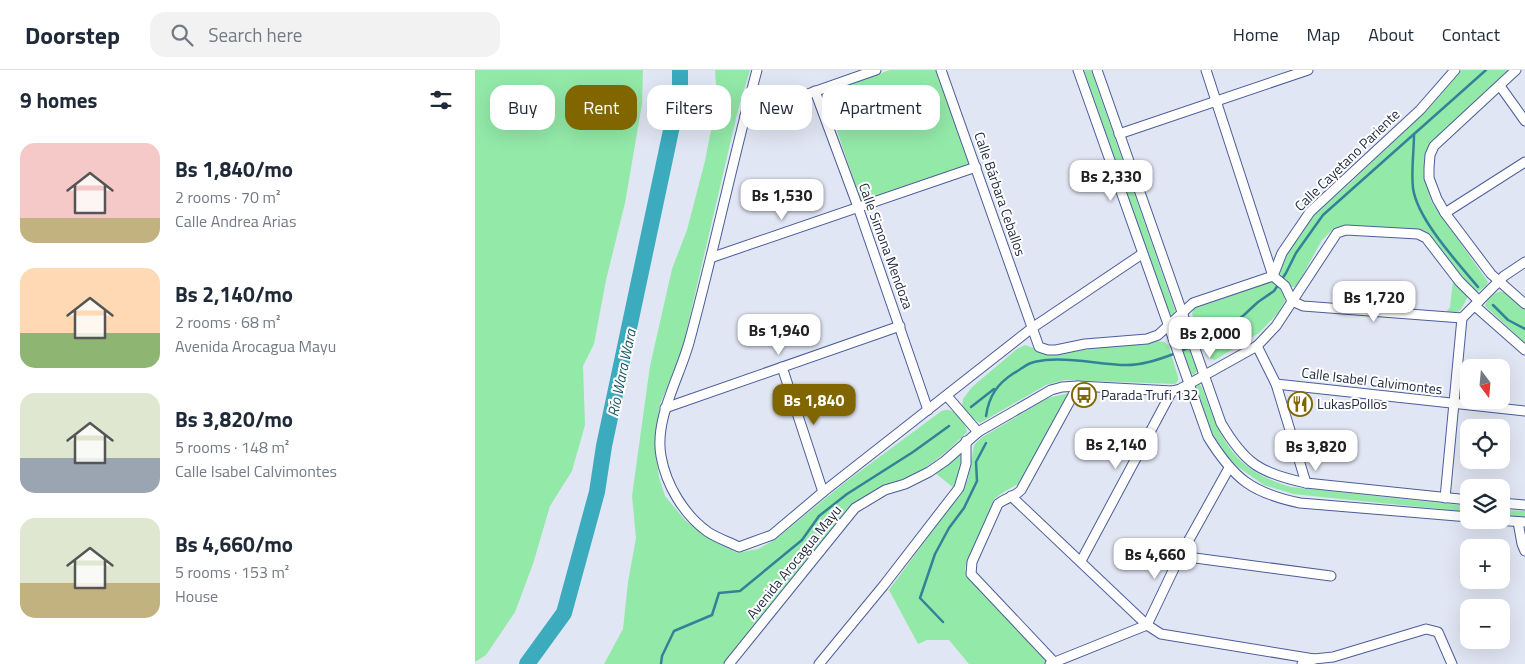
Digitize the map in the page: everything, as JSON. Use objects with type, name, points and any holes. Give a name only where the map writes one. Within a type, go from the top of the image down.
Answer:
[{"type":"street","points":[[753,85],[757,70]]},
{"type":"street","points":[[812,92],[852,74],[876,70]]},
{"type":"street","name":"Calle Bárbara Ceballos","points":[[941,70],[1033,328]]},
{"type":"street","points":[[1078,70],[1208,437],[1229,468],[1249,485],[1275,498],[1300,503],[1460,517]]},
{"type":"street","points":[[1097,70],[1193,346],[1221,423],[1233,444],[1249,462],[1281,478],[1306,483],[1460,499]]},
{"type":"street","points":[[1206,70],[1273,276],[1285,286],[1293,301],[1303,306],[1461,318]]},
{"type":"street","points":[[1119,134],[1309,70]]},
{"type":"street","name":"Calle Cayetano Pariente","points":[[1273,276],[1282,253],[1310,212],[1420,110],[1455,70]]},
{"type":"street","points":[[1516,70],[1501,86],[1434,146],[1430,155],[1429,178],[1445,214],[1498,282],[1525,304]]},
{"type":"street","points":[[1501,86],[1525,121]]},
{"type":"street","name":"Calle Simona Mendoza","points":[[815,91],[858,207],[928,410]]},
{"type":"street","points":[[665,408],[687,352],[713,257],[742,130]]},
{"type":"street","points":[[1445,214],[1525,162]]},
{"type":"street","points":[[713,257],[976,167]]},
{"type":"street","name":"Avenida Arocagua Mayu","points":[[734,662],[855,508],[885,490],[905,484],[929,472],[945,461],[978,432],[1051,390],[1078,386],[1173,391],[1189,385],[1257,346],[1276,326],[1337,233],[1346,230],[1418,234],[1426,238],[1477,303],[1525,350]]},
{"type":"street","name":"Avenida Arocagua Mayu","points":[[665,408],[661,455],[669,485],[688,512],[708,532],[739,547],[772,535],[823,492],[1033,328],[1142,254]]},
{"type":"street","points":[[1445,498],[1461,318],[1504,276],[1525,262]]},
{"type":"street","points":[[1033,328],[1039,347],[1048,350],[1085,344],[1147,339],[1158,335],[1193,303],[1273,276]]},
{"type":"street","points":[[665,408],[900,326]]},
{"type":"street","points":[[1257,346],[1276,384],[1306,483]]},
{"type":"street","points":[[782,367],[823,492]]},
{"type":"street","name":"Calle Isabel Calvimontes","points":[[1276,384],[1525,411]]},
{"type":"street","points":[[1078,386],[1021,490],[1018,494],[998,504],[972,562],[971,574],[1053,663],[1147,625],[1180,556],[1229,468]]},
{"type":"street","points":[[1081,561],[1173,391]]},
{"type":"street","points":[[947,396],[978,432]]},
{"type":"street","points":[[819,664],[884,585],[959,488],[966,464],[966,441]]},
{"type":"street","points":[[1011,496],[1147,625],[1161,634],[1314,659]]},
{"type":"street","points":[[1510,503],[1525,504]]},
{"type":"street","points":[[1522,522],[1522,544],[1525,550]]},
{"type":"street","points":[[1180,556],[1331,576]]},
{"type":"street","points":[[1302,664],[1314,659],[1333,656],[1426,629],[1438,632],[1452,664]]},
{"type":"green space","points":[[475,70],[643,70],[642,104],[625,203],[606,280],[594,344],[583,366],[585,425],[572,471],[550,506],[533,564],[515,612],[486,655],[475,662]]},
{"type":"green space","points":[[715,70],[750,70],[746,85],[741,85],[741,100],[681,354],[659,407],[656,456],[659,477],[665,496],[685,520],[703,535],[737,553],[758,549],[776,539],[843,484],[940,412],[947,410],[958,415],[967,432],[935,461],[912,475],[856,502],[723,664],[604,664],[623,629],[628,582],[636,538],[632,496],[650,366],[672,269],[687,230],[711,130],[731,130],[731,85],[716,85]]},
{"type":"green space","points":[[890,70],[937,70],[970,164],[861,201],[837,130],[940,130],[940,85],[847,85]]},
{"type":"green space","points":[[1084,70],[1091,70],[1175,310],[1171,315],[1168,312]]},
{"type":"green space","points":[[1462,70],[1509,70],[1431,144],[1425,155],[1425,179],[1431,201],[1488,282],[1486,286],[1476,293],[1453,269],[1425,231],[1345,226],[1334,228],[1322,240],[1297,285],[1290,287],[1281,277],[1280,272],[1287,254],[1310,218],[1427,110]]},
{"type":"green space","points":[[1453,280],[1468,296],[1460,310],[1445,314],[1450,307]]},
{"type":"green space","points":[[1272,281],[1283,290],[1285,301],[1277,314],[1259,333],[1215,360],[1209,358],[1192,314],[1194,307]]},
{"type":"green space","points":[[1498,292],[1504,292],[1525,310],[1525,343],[1485,306],[1490,298]]},
{"type":"green space","points":[[1177,325],[1181,326],[1197,371],[1194,375],[1190,373],[1174,328]]},
{"type":"green space","points":[[1156,341],[1165,342],[1169,347],[1178,377],[1178,381],[1175,384],[1065,380],[1046,385],[980,423],[962,407],[963,399],[972,387],[1017,349],[1025,345],[1051,354]]},
{"type":"green space","points":[[1199,384],[1202,387],[1223,438],[1232,451],[1255,472],[1271,480],[1291,487],[1460,505],[1460,511],[1293,494],[1264,485],[1238,467],[1227,456],[1211,431],[1195,387]]},
{"type":"green space","points":[[1069,393],[1020,483],[994,499],[965,568],[966,575],[1044,658],[1047,664],[969,664],[949,640],[927,640],[918,644],[889,590],[961,492],[968,478],[974,445],[981,438],[1048,398]]},
{"type":"green space","points":[[960,451],[963,465],[955,489],[934,472]]},
{"type":"green space","points":[[1510,510],[1525,511],[1525,517],[1510,516]]},
{"type":"waterway","name":"Río Wara Wara","points":[[527,664],[564,613],[597,492],[604,446],[680,88],[680,70]]},
{"type":"waterway","points":[[1181,351],[1223,332],[1274,291],[1296,253],[1323,215],[1486,70]]},
{"type":"waterway","points":[[1414,134],[1412,182],[1416,200],[1439,240],[1478,287]]},
{"type":"waterway","points":[[1493,305],[1508,320],[1525,329]]},
{"type":"waterway","points":[[986,416],[989,402],[998,386],[1014,373],[1033,362],[1056,359],[1133,365],[1176,353]]},
{"type":"waterway","points":[[971,407],[994,389]]},
{"type":"waterway","points":[[661,664],[662,656],[674,631],[712,615],[719,593],[740,591],[802,540],[819,516],[847,494],[913,452],[949,426]]},
{"type":"waterway","points":[[943,622],[920,598],[935,554],[949,528],[964,508],[977,481],[976,462],[986,443]]},
{"type":"place","name":"Parada Trufi 132","points":[[1084,395]]},
{"type":"place","name":"LukasPollos","points":[[1300,404]]}]
